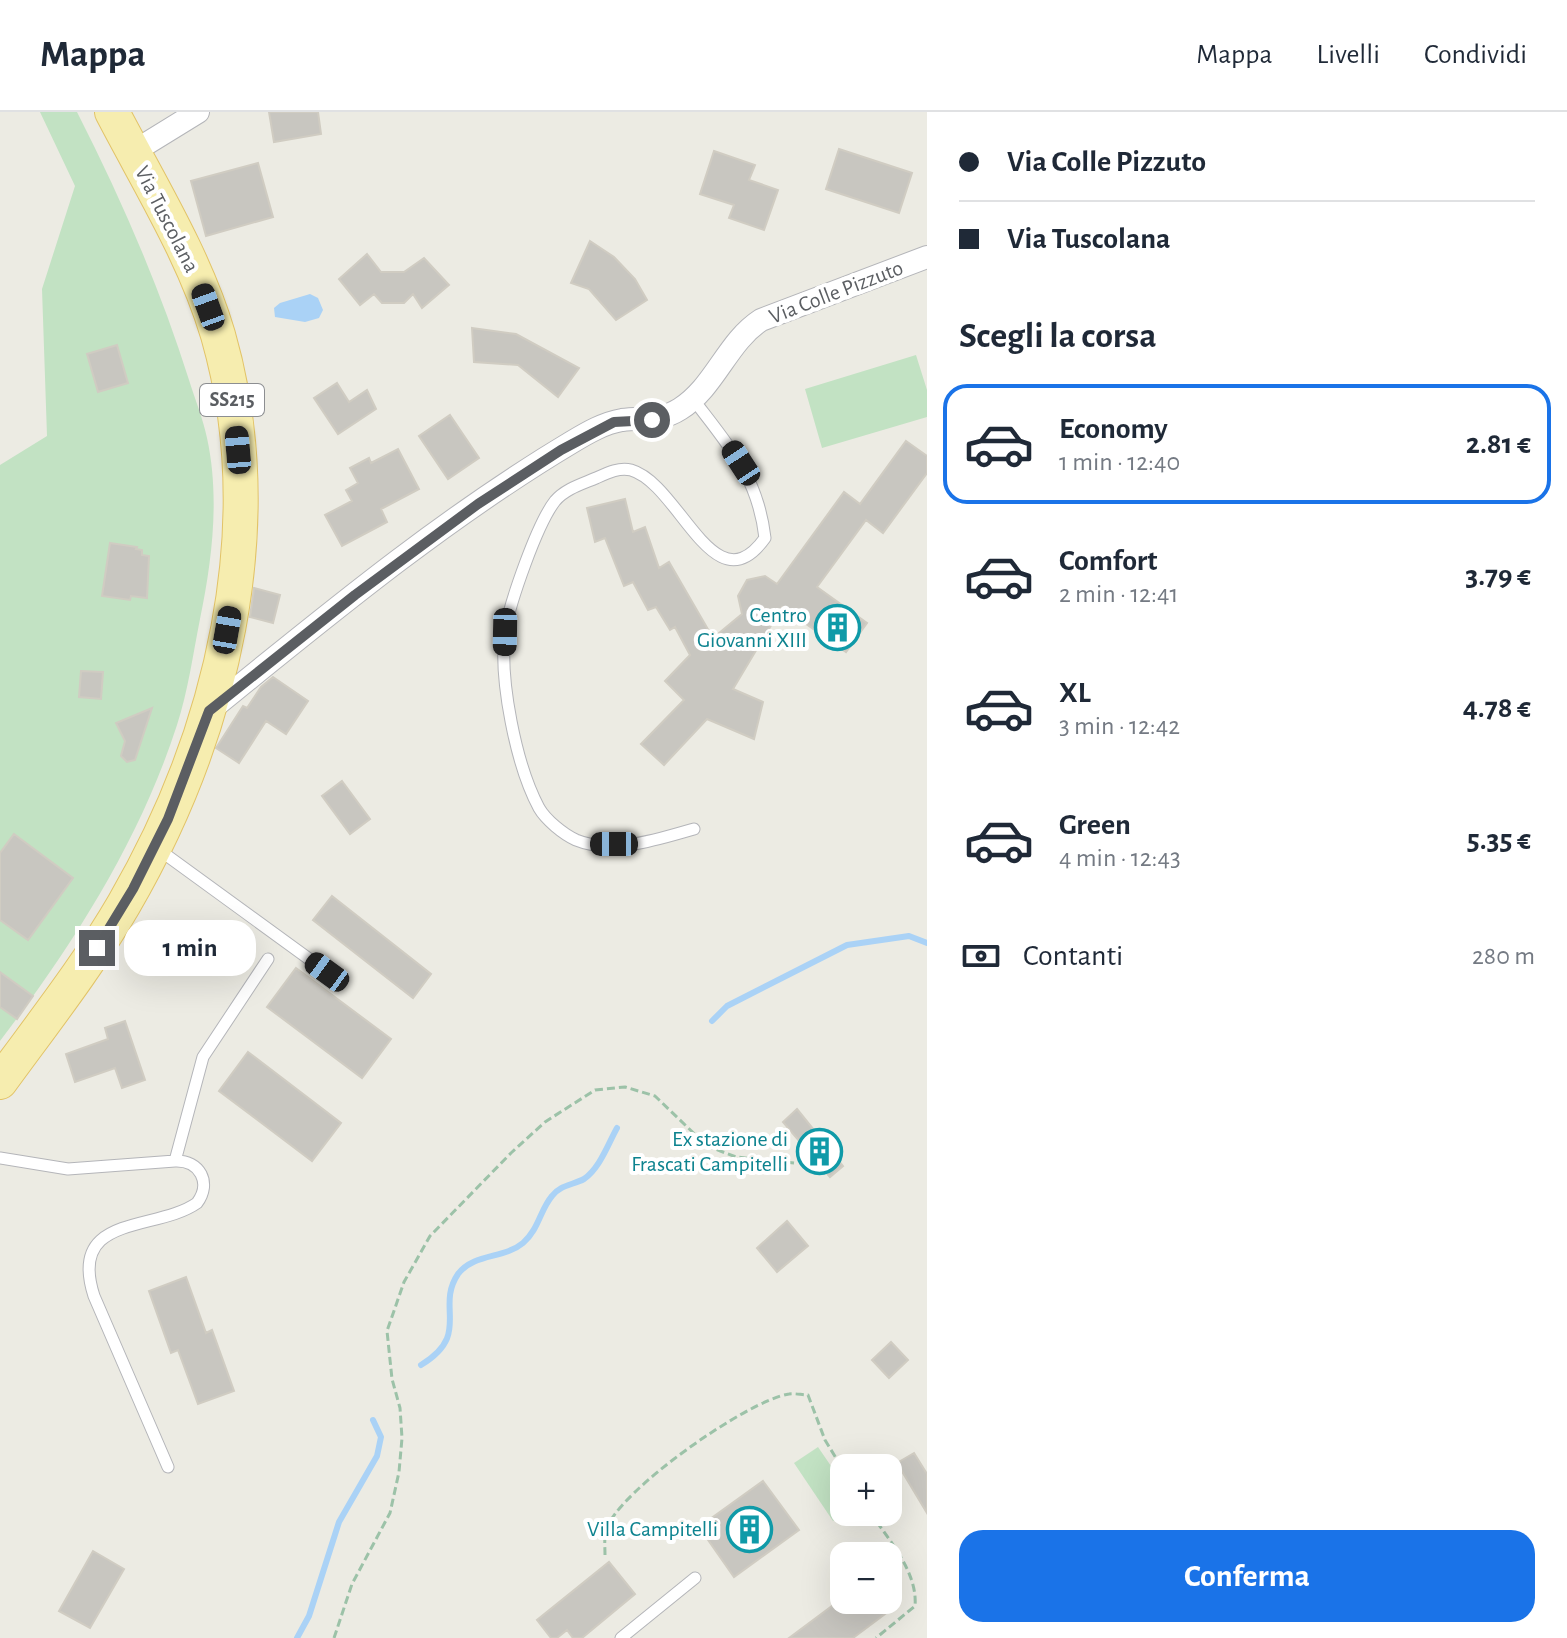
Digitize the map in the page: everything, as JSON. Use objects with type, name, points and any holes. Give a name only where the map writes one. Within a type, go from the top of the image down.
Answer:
[{"type":"main road","name":"Via Tuscolana","points":[[0,1082],[97,948],[154,847],[187,773],[227,660],[244,561],[237,430],[217,334],[190,262],[112,112]]},
{"type":"street","points":[[133,152],[198,112]]},
{"type":"street","name":"Via Colle Pizzuto","points":[[209,711],[355,595],[478,504],[561,450],[602,426],[621,420],[660,418],[693,399],[745,331],[761,320],[927,257]]},
{"type":"lane","points":[[693,399],[752,481],[765,538],[753,554],[738,562],[722,559],[667,498],[639,474],[627,469],[609,472],[567,491],[553,503],[543,521],[512,604],[505,632],[505,661],[509,699],[524,769],[540,811],[558,828],[576,840],[597,844],[631,844],[694,829]]},
{"type":"lane","points":[[154,847],[327,972]]},
{"type":"lane","points":[[175,1161],[203,1057],[268,959]]},
{"type":"lane","points":[[0,1158],[68,1169],[191,1162],[202,1173],[204,1189],[197,1203],[113,1231],[95,1248],[89,1264],[89,1280],[94,1296],[168,1467]]},
{"type":"lane","points":[[621,1638],[695,1578]]},
{"type":"path","points":[[334,1638],[352,1584],[390,1513],[399,1472],[401,1423],[387,1331],[404,1282],[430,1236],[545,1122],[595,1090],[625,1087],[655,1096],[707,1146],[736,1157],[794,1163]]},
{"type":"path","points":[[605,1555],[606,1529],[634,1491],[707,1435],[752,1408],[788,1394],[808,1395],[834,1454]]},
{"type":"path","points":[[876,1638],[915,1606],[916,1590],[879,1526]]},
{"type":"green space","points":[[40,112],[77,112],[139,244],[178,346],[205,431],[211,460],[214,506],[208,575],[187,686],[162,768],[102,890],[53,967],[0,1041],[0,465],[47,436],[42,289],[75,186]]},
{"type":"green space","points":[[916,355],[927,390],[927,417],[822,448],[805,389]]},
{"type":"green space","points":[[818,1447],[830,1465],[830,1517],[794,1463]]},
{"type":"water","points":[[310,294],[318,298],[323,310],[319,318],[305,322],[275,317],[274,308],[280,303]]},
{"type":"building","points":[[269,112],[318,112],[321,134],[274,142]]},
{"type":"building","points":[[839,149],[912,173],[899,213],[826,189]]},
{"type":"building","points":[[714,151],[755,165],[749,180],[778,190],[764,230],[729,218],[734,205],[700,194]]},
{"type":"building","points":[[258,163],[273,217],[206,236],[191,181]]},
{"type":"building","points":[[590,241],[614,257],[635,279],[647,300],[616,320],[589,289],[571,283]]},
{"type":"building","points":[[367,254],[381,272],[404,272],[424,258],[449,285],[422,308],[413,294],[404,303],[382,303],[374,294],[360,305],[339,279]]},
{"type":"building","points":[[472,328],[516,334],[579,368],[558,397],[518,365],[474,362]]},
{"type":"building","points":[[117,345],[128,383],[98,392],[87,354]]},
{"type":"building","points":[[337,383],[349,402],[367,390],[376,409],[338,434],[314,398]]},
{"type":"building","points":[[450,415],[479,458],[448,479],[419,436]]},
{"type":"building","name":"Centro Giovanni XIII","points":[[906,441],[927,456],[927,473],[883,533],[866,520],[817,587],[867,623],[846,652],[782,607],[733,689],[763,702],[754,739],[707,719],[664,765],[641,744],[684,700],[665,681],[690,655],[675,627],[670,630],[656,607],[648,610],[633,582],[624,586],[605,538],[595,542],[587,508],[625,499],[633,532],[645,527],[659,568],[669,562],[713,638],[742,614],[738,596],[747,580],[765,576],[777,584],[844,492],[860,504]]},
{"type":"building","points":[[398,449],[419,489],[381,509],[387,522],[342,546],[325,515],[352,501],[346,490],[358,483],[350,468],[369,458],[371,463]]},
{"type":"building","points":[[110,543],[137,547],[142,550],[142,555],[149,556],[147,598],[131,596],[130,600],[102,596]]},
{"type":"building","points":[[254,588],[280,595],[273,623],[250,617]]},
{"type":"building","points":[[81,671],[103,672],[101,699],[79,697]]},
{"type":"building","points":[[273,677],[308,701],[286,734],[266,721],[239,763],[216,748],[243,706],[247,708],[261,687]]},
{"type":"building","points":[[152,708],[135,760],[127,762],[121,756],[125,741],[116,723]]},
{"type":"building","points":[[342,781],[370,819],[350,834],[322,796]]},
{"type":"building","points":[[14,834],[73,878],[28,940],[0,920],[0,853]]},
{"type":"building","points":[[332,896],[431,974],[413,998],[313,920]]},
{"type":"building","points":[[296,968],[391,1039],[362,1078],[267,1007]]},
{"type":"building","points":[[0,972],[33,996],[17,1019],[0,1007]]},
{"type":"building","points":[[125,1021],[145,1080],[122,1088],[115,1068],[75,1082],[66,1054],[108,1039],[105,1028]]},
{"type":"building","points":[[248,1052],[341,1123],[312,1161],[219,1091]]},
{"type":"building","name":"Ex stazione di Frascati Campitelli","points":[[797,1109],[843,1166],[830,1177],[783,1122]]},
{"type":"building","points":[[787,1221],[808,1246],[777,1272],[757,1248]]},
{"type":"building","points":[[186,1277],[206,1333],[212,1330],[234,1391],[198,1404],[178,1350],[171,1353],[149,1291]]},
{"type":"building","points":[[891,1342],[908,1360],[889,1378],[872,1360]]},
{"type":"building","points":[[914,1453],[927,1474],[927,1513],[902,1471],[902,1460]]},
{"type":"building","name":"Villa Campitelli","points":[[763,1481],[799,1530],[734,1577],[699,1527]]},
{"type":"building","points":[[93,1551],[124,1569],[90,1628],[59,1611]]},
{"type":"building","points":[[609,1562],[635,1594],[582,1638],[573,1638],[567,1630],[557,1638],[551,1638],[537,1620]]},
{"type":"building","points":[[830,1607],[830,1614],[885,1614],[853,1638],[789,1638]]},
{"type":"waterway","points":[[712,1021],[727,1006],[847,945],[909,936],[927,943]]},
{"type":"waterway","points":[[421,1365],[436,1354],[445,1342],[449,1332],[452,1286],[458,1274],[472,1263],[507,1252],[523,1243],[533,1232],[555,1192],[584,1179],[595,1169],[617,1128]]},
{"type":"waterway","points":[[297,1638],[309,1616],[339,1522],[377,1456],[381,1437],[373,1420]]},
{"type":"place","name":"Centro Giovanni XIII","points":[[838,628]]},
{"type":"place","name":"Ex stazione di Frascati Campitelli","points":[[819,1152]]},
{"type":"place","name":"Villa Campitelli","points":[[749,1529]]},
{"type":"route","points":[[97,948],[133,889],[168,819],[209,711],[325,617],[478,504],[602,426],[629,420],[652,420]]}]
